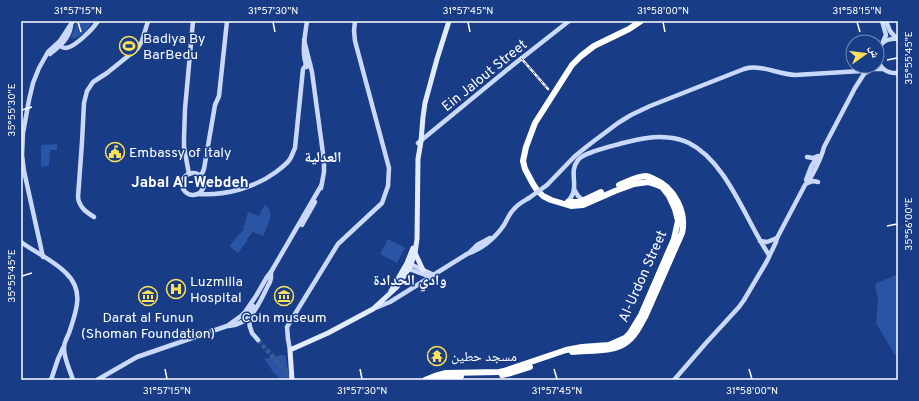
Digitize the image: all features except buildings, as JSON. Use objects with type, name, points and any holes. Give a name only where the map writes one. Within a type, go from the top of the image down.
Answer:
[{"type":"highway","name":"Al-Urdon Street","points":[[558,90],[570,68],[594,46],[629,29],[641,21]]},
{"type":"highway","name":"Al-Urdon Street","points":[[436,380],[454,376],[507,374],[570,353],[622,346],[630,340],[640,327],[674,240],[678,221],[672,201],[662,187],[648,182],[637,183],[583,205],[566,205],[543,196],[537,190],[525,169],[523,161],[535,123],[574,66],[595,49],[623,35],[646,21]]},
{"type":"highway","name":"Al-Urdon Street","points":[[425,380],[446,373],[504,371],[566,350],[609,344],[625,338],[630,333],[641,315],[682,232],[683,227],[678,201],[666,185],[648,176],[641,177],[578,202],[567,202],[552,197],[540,188],[531,174],[526,162],[528,149],[536,128],[553,97]]},
{"type":"main road","points":[[292,380],[290,350],[328,333],[373,309],[397,287],[414,253],[417,242],[418,227],[420,117],[447,21]]},
{"type":"main road","points":[[408,266],[418,227]]},
{"type":"main road","points":[[414,253],[423,270]]},
{"type":"street","points":[[43,256],[24,171],[22,155],[28,102],[39,68],[50,51],[60,45],[74,43],[82,38],[98,21]]},
{"type":"street","points":[[94,218],[82,208],[78,201],[85,97],[93,82],[107,73],[138,48],[142,41],[148,21]]},
{"type":"street","points":[[189,174],[184,147],[184,134],[193,21]]},
{"type":"street","points":[[209,194],[204,186],[202,176],[215,105],[219,96],[227,21]]},
{"type":"street","points":[[258,340],[252,333],[250,327],[250,311],[286,248],[291,243],[302,218],[320,193],[324,172],[324,161],[312,77],[307,68],[304,56],[304,40],[307,21]]},
{"type":"street","points":[[290,350],[287,327],[338,244],[382,203],[388,186],[389,168],[355,41],[354,21]]},
{"type":"street","name":"Ein Jalout Street","points":[[420,142],[508,68],[569,21]]},
{"type":"street","points":[[882,21],[886,35],[885,38]]},
{"type":"street","points":[[886,21],[892,35],[897,38]]},
{"type":"street","points":[[72,23],[68,39],[69,41],[82,38]]},
{"type":"street","points":[[60,45],[72,23]]},
{"type":"street","points":[[45,57],[67,38],[70,32]]},
{"type":"street","points":[[885,42],[888,39],[897,38]]},
{"type":"street","points":[[202,176],[195,173],[189,174],[183,181],[183,188],[192,195],[226,192],[255,184],[273,174],[284,166],[290,159],[295,148],[307,68],[304,40]]},
{"type":"street","points":[[373,309],[390,302],[467,254],[477,245],[494,237],[516,207],[547,185],[575,156],[590,144],[631,115],[744,68],[758,67],[789,75],[845,72]]},
{"type":"street","points":[[885,70],[891,73],[898,73]]},
{"type":"street","points":[[806,184],[811,168],[864,74]]},
{"type":"street","name":"Ein Jalout Street","points":[[420,136],[432,132]]},
{"type":"street","points":[[567,202],[572,196],[574,190],[574,172],[578,159],[586,154],[646,138],[672,138],[689,143],[708,157],[726,180],[768,253]]},
{"type":"street","points":[[674,380],[744,300],[768,253],[776,242],[815,169],[824,147]]},
{"type":"street","points":[[807,157],[812,158],[818,156]]},
{"type":"street","points":[[806,184],[813,181],[818,182]]},
{"type":"street","points":[[197,194],[204,186]]},
{"type":"street","points":[[574,190],[583,200]]},
{"type":"street","points":[[760,241],[768,242],[777,239]]},
{"type":"street","points":[[40,240],[49,260]]},
{"type":"street","points":[[21,242],[64,271],[75,284],[77,292],[77,304],[68,335],[51,380]]},
{"type":"street","points":[[36,252],[40,251],[41,247]]},
{"type":"street","points":[[408,266],[432,276]]},
{"type":"street","points":[[408,266],[423,270],[432,276]]},
{"type":"street","points":[[98,380],[135,358],[227,326],[234,325],[243,318],[252,314],[271,278],[272,272]]},
{"type":"street","points":[[68,335],[67,352],[76,380]]},
{"type":"street","points":[[64,346],[65,357],[73,380]]},
{"type":"shaded area","points":[[77,21],[93,21],[84,32],[73,39],[71,37]]},
{"type":"shaded area","points":[[57,144],[57,150],[50,150],[49,166],[41,167],[41,145]]},
{"type":"shaded area","points":[[265,204],[269,209],[270,216],[269,223],[263,236],[253,232],[238,253],[229,246],[244,229],[243,227],[248,212],[259,216]]},
{"type":"shaded area","points":[[388,239],[405,248],[397,263],[380,254]]},
{"type":"shaded area","points":[[898,274],[898,357],[895,355],[876,323],[878,301],[875,284]]},
{"type":"shaded area","points":[[281,355],[286,357],[289,380],[281,380],[264,359]]},
{"type":"tunnel","points":[[258,340],[293,379]]},
{"type":"railway","points":[[521,58],[548,89]]},
{"type":"place","name":"Badiya By BarBedu","points":[[129,46]]},
{"type":"place","name":"Embassy of Italy","points":[[115,152]]},
{"type":"place","name":"Luzmilla Hospital","points":[[176,289]]},
{"type":"place","name":"Darat al Funun (Shoman Foundation)","points":[[148,296]]},
{"type":"place","name":"Coin museum","points":[[284,296]]},
{"type":"place","name":"مسجد حطين","points":[[437,356]]},
{"type":"district","name":"العدلية","points":[[323,157]]},
{"type":"district","name":"Jabal Al-Webdeh","points":[[190,182]]},
{"type":"district","name":"وادي الحدادة","points":[[410,280]]}]
